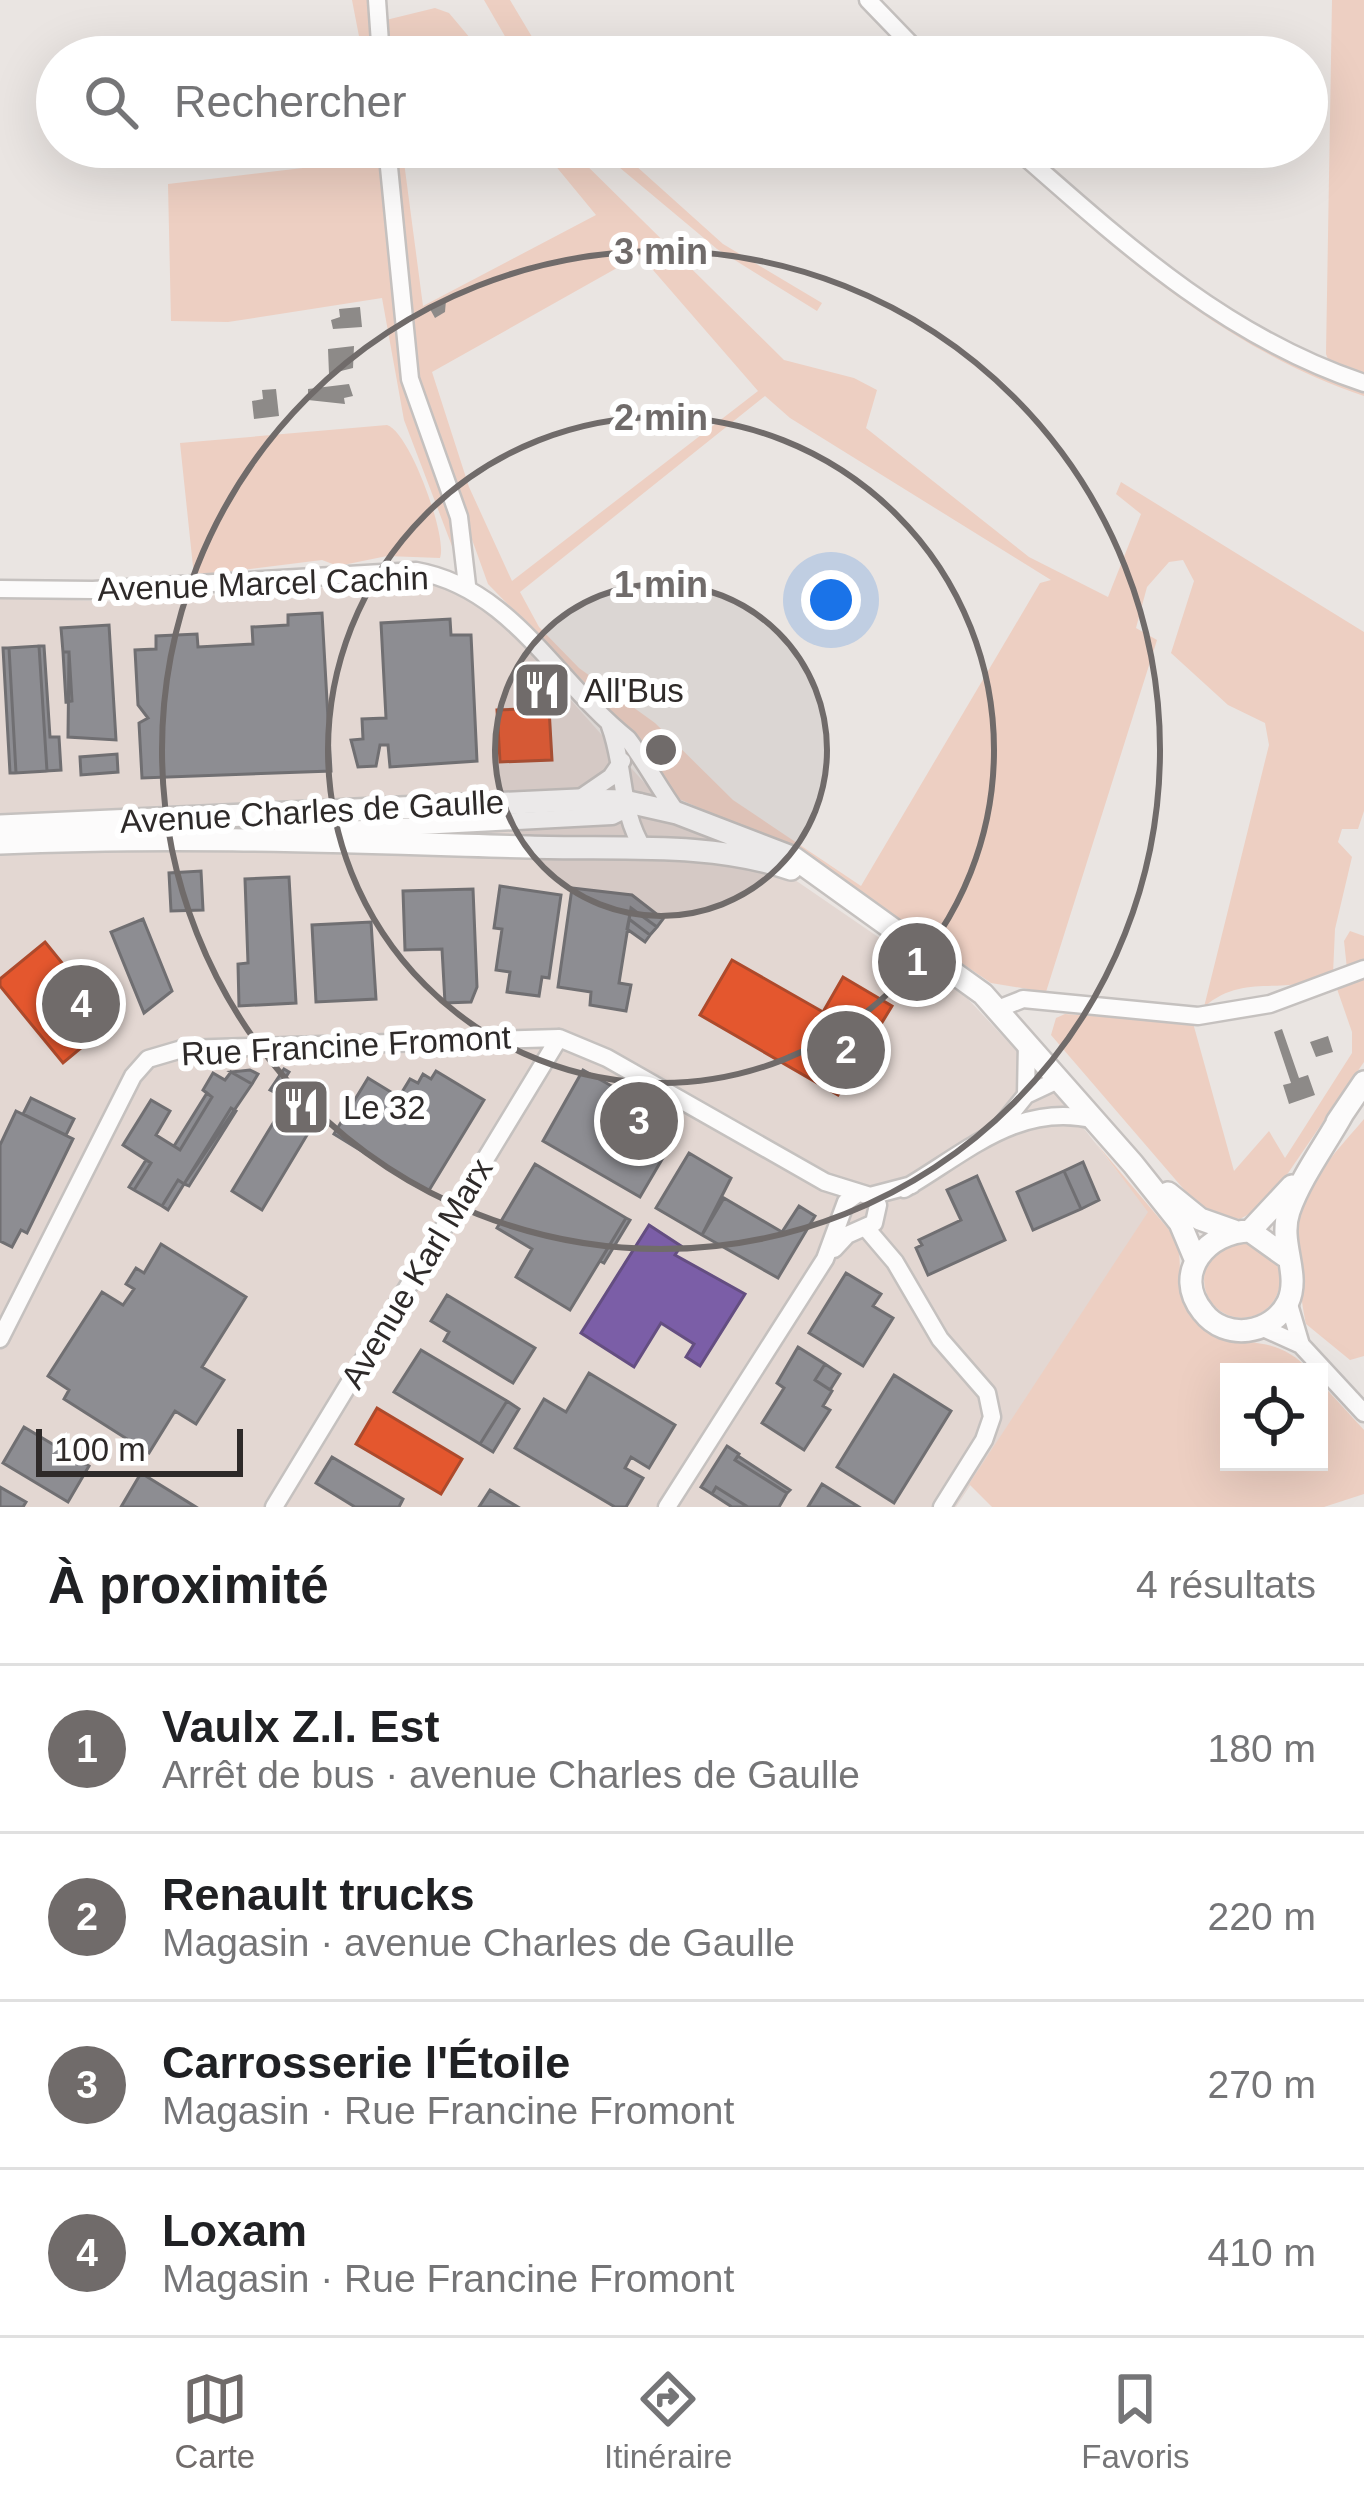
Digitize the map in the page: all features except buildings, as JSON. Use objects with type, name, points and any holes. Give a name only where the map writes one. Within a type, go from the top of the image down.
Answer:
[{"type":"main road","name":"Avenue Charles de Gaulle","points":[[0,826],[578,800],[629,806]]},
{"type":"main road","points":[[629,806],[677,813],[794,858],[998,1009],[1180,1223],[1196,1261],[1193,1294],[1212,1322],[1244,1331],[1261,1328],[1288,1301],[1292,1278],[1285,1256],[1289,1212],[1343,1113]]},
{"type":"main road","name":"Avenue Charles de Gaulle","points":[[0,843],[226,838],[644,850]]},
{"type":"main road","points":[[644,850],[731,854],[820,878]]},
{"type":"main road","points":[[1196,1261],[1218,1237],[1242,1232],[1285,1197],[1364,1082]]},
{"type":"main road","points":[[1133,1163],[1200,1219],[1264,1236],[1285,1256]]},
{"type":"street","points":[[377,0],[380,36]]},
{"type":"street","points":[[868,0],[903,36]]},
{"type":"street","points":[[389,168],[410,379],[459,517],[467,585]]},
{"type":"street","points":[[1038,168],[1148,263],[1225,320],[1258,340],[1364,383]]},
{"type":"street","name":"Avenue Marcel Cachin","points":[[0,589],[116,589],[416,571],[467,585],[509,619],[644,759],[649,778],[677,813]]},
{"type":"street","name":"Avenue Marcel Cachin","points":[[610,725],[644,850]]},
{"type":"street","points":[[578,800],[611,777],[622,760]]},
{"type":"street","points":[[629,806],[649,778]]},
{"type":"street","name":"Avenue Charles de Gaulle","points":[[226,838],[629,806]]},
{"type":"street","points":[[998,1009],[1023,999],[1198,1016],[1270,1004],[1364,969]]},
{"type":"street","name":"Rue Francine Fromont","points":[[0,1339],[8,1304],[133,1076],[148,1058],[182,1049],[559,1038],[607,1058],[825,1183],[862,1211],[940,1339],[976,1376],[992,1417],[984,1441],[942,1507]]},
{"type":"street","name":"Avenue Karl Marx","points":[[274,1507],[559,1038]]},
{"type":"street","points":[[1026,1095],[1027,1041]]},
{"type":"street","points":[[1001,1127],[1026,1095],[1060,1079]]},
{"type":"street","points":[[667,1507],[825,1259],[862,1211],[1001,1127],[1031,1118],[1095,1120]]},
{"type":"street","points":[[1288,1301],[1301,1345]]},
{"type":"street","points":[[1261,1328],[1301,1345],[1364,1413]]},
{"type":"shaded area","points":[[352,0],[371,0],[374,36],[359,36]]},
{"type":"shaded area","points":[[484,0],[510,0],[531,36],[505,36]]},
{"type":"shaded area","points":[[1332,0],[1364,0],[1364,380],[1331,367],[1326,354]]},
{"type":"shaded area","points":[[435,8],[449,13],[468,36],[386,36],[386,20]]},
{"type":"shaded area","points":[[303,168],[384,168],[404,382],[454,524],[455,554],[404,420],[382,298],[228,322],[171,321],[168,184]]},
{"type":"shaded area","points":[[395,168],[405,168],[423,306],[596,215],[557,168],[589,168],[784,360],[854,378],[877,390],[866,428],[1029,557],[1108,597],[1141,514],[1116,494],[1121,482],[1364,632],[1364,811],[1358,829],[1342,829],[1338,842],[1352,857],[1335,929],[1333,974],[1298,984],[1235,990],[1204,1007],[1269,745],[1265,723],[1228,705],[1171,653],[1194,581],[1183,560],[1169,562],[1147,587],[1136,628],[1157,640],[1046,992],[991,983],[795,850],[679,799],[595,693],[488,584],[416,384]],"holes":[[[640,255],[758,391],[512,581],[469,487],[432,372]],[[765,396],[790,418],[1051,580],[1040,583],[861,886],[733,800],[655,723],[579,668],[539,627],[520,592]]]},
{"type":"shaded area","points":[[620,168],[638,168],[723,244],[822,303],[817,311],[717,249]]},
{"type":"shaded area","points":[[1024,168],[1033,168],[1137,258],[1364,387],[1364,396],[1312,376],[1216,323],[1083,221]]},
{"type":"shaded area","points":[[387,425],[406,446],[425,487],[438,530],[440,558],[387,556],[338,566],[322,560],[194,576],[180,443]]},
{"type":"shaded area","points":[[429,580],[490,609],[664,805],[798,882],[967,998],[1057,1094],[1149,1212],[956,1507],[0,1507],[0,597],[121,602]]},
{"type":"shaded area","points":[[1350,931],[1364,936],[1364,964],[1347,969],[1344,941]]},
{"type":"shaded area","points":[[1364,977],[1364,1062],[1267,1204],[1240,1219],[1214,1215],[1193,1200],[1051,1035],[1056,1018],[1065,1014],[1193,1023],[1234,1171],[1269,1131],[1285,1158],[1352,1053],[1352,1032],[1336,986]]},
{"type":"shaded area","points":[[1364,1119],[1364,1356],[1350,1360],[1306,1324],[1295,1220],[1318,1175]]},
{"type":"shaded area","points":[[1095,1142],[1175,1237],[1184,1302],[1200,1327],[1228,1340],[1277,1348],[1301,1363],[1220,1363],[1220,1471],[1328,1471],[1328,1391],[1364,1430],[1364,1494],[1324,1507],[992,1507],[969,1484],[1148,1212]]},
{"type":"shaded area","points":[[1242,1242],[1269,1253],[1280,1280],[1269,1307],[1242,1318],[1215,1307],[1204,1280],[1215,1253]]},
{"type":"place","name":"All'Bus","points":[[542,690]]},
{"type":"place","name":"Vaulx Z.I. Est","points":[[917,962]]},
{"type":"place","name":"Loxam","points":[[81,1004]]},
{"type":"place","name":"Renault trucks","points":[[846,1050]]},
{"type":"place","name":"Le 32","points":[[301,1107]]},
{"type":"place","name":"Carrosserie l'Étoile","points":[[639,1121]]}]
